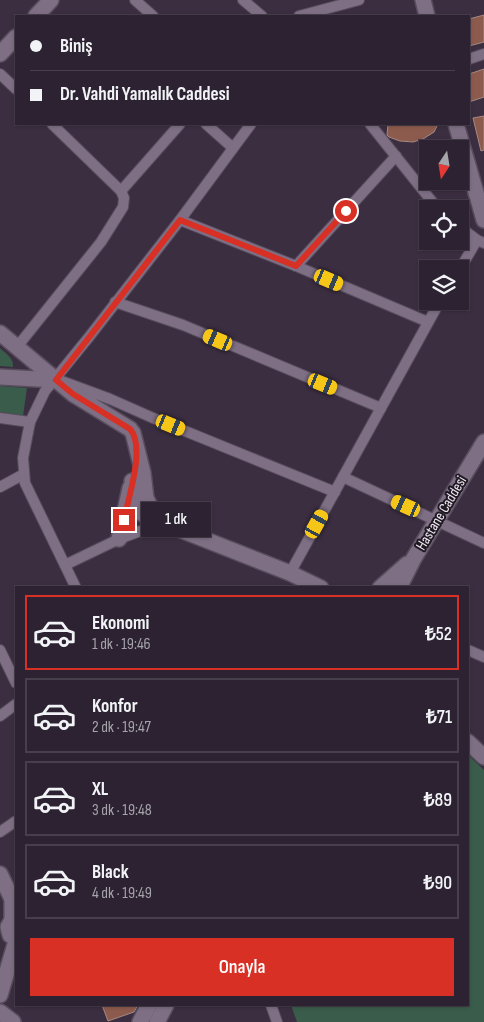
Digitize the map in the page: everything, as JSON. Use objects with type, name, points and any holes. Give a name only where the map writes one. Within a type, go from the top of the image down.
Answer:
[{"type":"street","points":[[37,15],[51,0]]},
{"type":"street","points":[[135,0],[153,15]]},
{"type":"street","points":[[243,0],[261,15]]},
{"type":"street","points":[[303,15],[359,0]]},
{"type":"street","points":[[423,0],[427,15]]},
{"type":"street","points":[[0,54],[15,38]]},
{"type":"street","points":[[470,59],[484,54]]},
{"type":"street","points":[[0,74],[15,88]]},
{"type":"street","points":[[17,347],[101,242],[123,206],[124,198],[121,191],[56,125]]},
{"type":"street","points":[[121,191],[179,125]]},
{"type":"street","points":[[207,125],[233,148]]},
{"type":"street","points":[[75,586],[25,483],[23,458],[30,422],[45,391],[56,380],[180,220],[250,125]]},
{"type":"street","points":[[371,125],[431,200]]},
{"type":"street","points":[[456,125],[484,220]]},
{"type":"street","points":[[296,266],[396,156]]},
{"type":"street","points":[[180,220],[296,266],[428,322]]},
{"type":"street","points":[[467,260],[480,242],[469,234]]},
{"type":"street","points":[[115,302],[183,325],[381,408]]},
{"type":"street","points":[[290,573],[435,310]]},
{"type":"street","points":[[0,333],[73,394],[130,429],[136,440],[146,498],[152,510],[163,523]]},
{"type":"street","points":[[0,377],[56,380],[110,399],[335,492]]},
{"type":"street","points":[[0,418],[30,422]]},
{"type":"street","name":"Hastane Caddesi","points":[[400,586],[414,558],[484,442]]},
{"type":"street","points":[[119,539],[137,450]]},
{"type":"street","points":[[0,487],[24,474]]},
{"type":"street","points":[[343,477],[484,543]]},
{"type":"street","points":[[132,481],[139,510],[147,518],[290,573],[317,586]]},
{"type":"street","points":[[65,565],[119,539],[163,523]]},
{"type":"street","name":"Hastane Caddesi","points":[[382,586],[414,558]]},
{"type":"street","points":[[0,650],[15,681]]},
{"type":"street","points":[[469,650],[484,658]]},
{"type":"street","points":[[0,716],[15,705]]},
{"type":"street","points":[[469,743],[484,757]]},
{"type":"street","points":[[0,832],[15,822]]},
{"type":"street","points":[[0,874],[14,922],[0,995]]},
{"type":"street","points":[[0,956],[14,922]]},
{"type":"street","points":[[140,1022],[148,1006]]},
{"type":"street","points":[[157,1022],[165,1006]]},
{"type":"street","points":[[271,1006],[277,1022]]},
{"type":"street","points":[[0,1012],[13,1022]]},
{"type":"green space","points":[[0,348],[11,359],[13,367],[0,366]]},
{"type":"green space","points":[[0,386],[27,388],[23,416],[0,412]]},
{"type":"green space","points":[[469,756],[484,770],[484,1022],[297,1022],[291,1006],[469,1006]]},
{"type":"building","points":[[484,15],[484,42],[470,46],[470,19]]},
{"type":"building","points":[[484,69],[484,97],[470,102],[470,74]]},
{"type":"building","points":[[484,116],[484,150],[481,151],[473,118]]},
{"type":"building","points":[[388,125],[438,125],[434,132],[423,139],[413,142],[400,141],[387,135]]},
{"type":"building","points":[[102,1006],[137,1006],[134,1012],[108,1021]]},
{"type":"route","points":[[124,520],[137,450],[133,433],[130,429],[73,394],[56,380],[180,220],[296,266],[346,211]]}]
